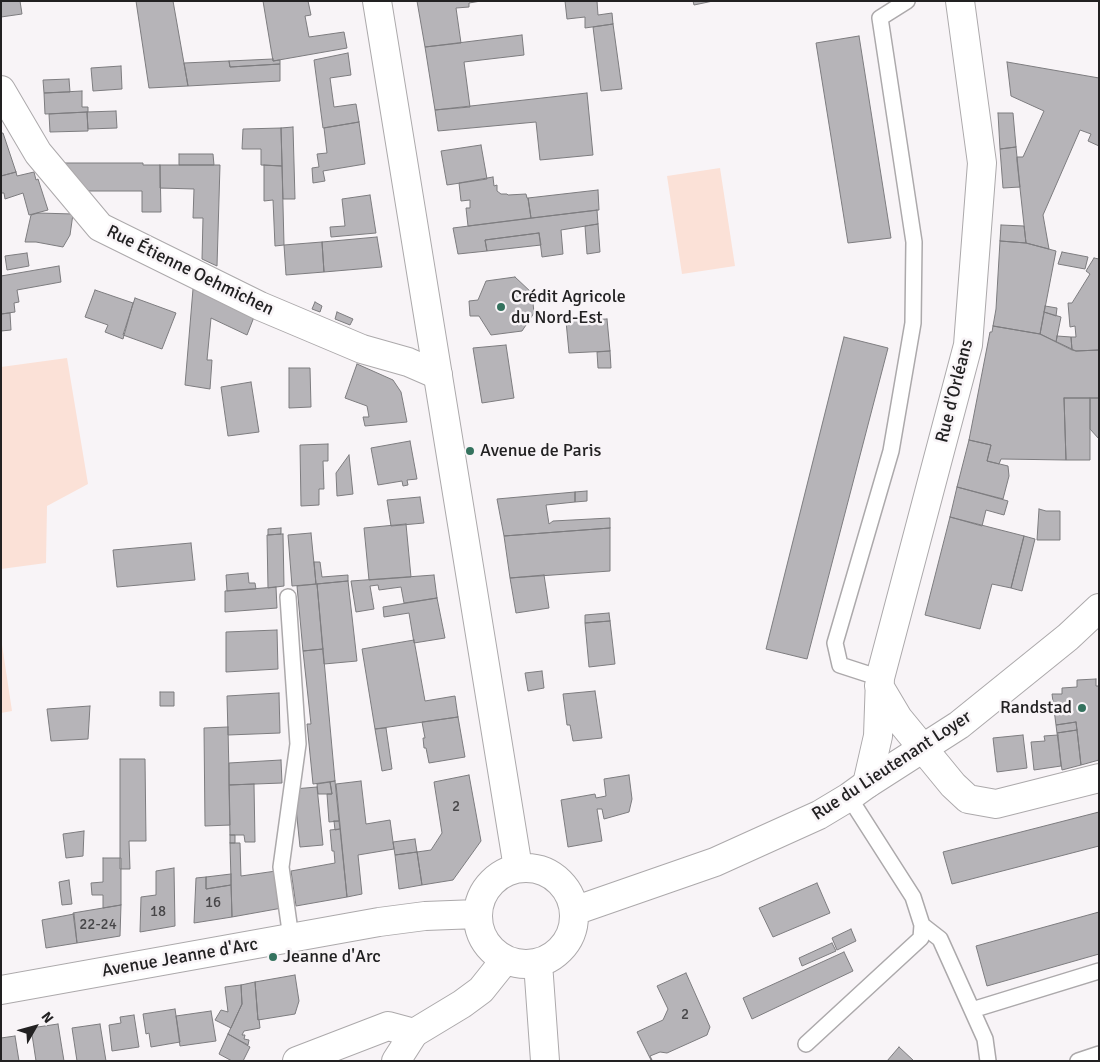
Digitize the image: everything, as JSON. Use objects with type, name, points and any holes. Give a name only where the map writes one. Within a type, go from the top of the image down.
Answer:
[{"type":"main road","points":[[377,1],[518,868]]},
{"type":"main road","name":"Rue d'Orléans","points":[[858,790],[878,736],[880,682],[968,345],[982,163],[960,1]]},
{"type":"main road","name":"Rue Étienne Oehmichen","points":[[1,90],[38,153],[100,226],[260,306],[362,349],[408,362],[438,375]]},
{"type":"main road","name":"Rue du Lieutenant Loyer","points":[[574,911],[715,862],[819,815],[959,725],[1068,637],[1099,608]]},
{"type":"main road","points":[[880,682],[898,718],[953,784],[968,799],[996,804],[1099,778]]},
{"type":"main road","points":[[518,868],[533,868],[548,873],[560,882],[569,894],[574,911],[572,932],[567,943],[550,959],[527,965],[505,960],[493,952],[484,941],[478,928],[477,914],[481,897],[490,883],[503,873],[518,868]]},
{"type":"main road","name":"Avenue Jeanne d'Arc","points":[[1,990],[379,922],[425,916],[477,914]]},
{"type":"main road","points":[[396,1061],[414,1033],[462,1004],[481,990],[505,960]]},
{"type":"main road","points":[[538,963],[545,1061]]},
{"type":"main road","points":[[298,1061],[388,1026],[414,1033]]},
{"type":"lane","points":[[880,682],[840,665],[835,643],[891,451],[913,324],[914,242],[880,18],[907,1]]},
{"type":"lane","points":[[288,597],[298,744],[281,867],[291,938]]},
{"type":"lane","points":[[806,1044],[921,938],[922,924],[914,897],[858,790]]},
{"type":"lane","points":[[922,924],[940,939],[985,1039],[988,1061]]},
{"type":"lane","points":[[972,1010],[1099,971]]},
{"type":"lane","points":[[1078,1061],[1099,1054]]},
{"type":"shaded area","points":[[720,168],[735,266],[682,274],[667,176]]},
{"type":"shaded area","points":[[67,358],[88,484],[47,506],[46,563],[1,569],[1,367]]},
{"type":"shaded area","points":[[1,638],[12,711],[1,713]]},
{"type":"building","points":[[1,1],[20,1],[22,14],[1,17]]},
{"type":"building","points":[[136,1],[173,1],[188,86],[149,88]]},
{"type":"building","points":[[263,1],[308,1],[311,15],[305,16],[309,37],[344,32],[347,48],[273,61]]},
{"type":"building","points":[[417,1],[481,1],[469,3],[469,7],[456,8],[461,43],[425,47]]},
{"type":"building","points":[[565,1],[597,1],[598,15],[612,13],[613,24],[585,28],[585,17],[567,19]]},
{"type":"building","points":[[693,1],[713,1],[694,5]]},
{"type":"building","points":[[613,24],[622,89],[601,91],[593,27]]},
{"type":"building","points":[[522,35],[524,55],[464,62],[470,107],[435,110],[425,47]]},
{"type":"building","points":[[859,36],[891,238],[848,243],[816,43]]},
{"type":"building","points":[[348,53],[351,75],[330,78],[334,107],[356,104],[359,122],[323,128],[314,60]]},
{"type":"building","points":[[273,59],[273,61],[280,60],[280,64],[230,67],[229,61]]},
{"type":"building","points":[[229,61],[230,67],[280,64],[280,81],[188,86],[184,63]]},
{"type":"building","points":[[1007,62],[1099,78],[1099,146],[1088,141],[1091,134],[1080,130],[1043,215],[1049,249],[1026,243],[1017,161],[1017,157],[1023,157],[1044,111],[1011,96]]},
{"type":"building","points":[[121,66],[122,89],[93,91],[91,68]]},
{"type":"building","points":[[69,79],[70,92],[44,93],[43,80]]},
{"type":"building","points":[[82,91],[82,107],[88,107],[88,112],[45,114],[44,93]]},
{"type":"building","points":[[587,93],[593,155],[540,160],[536,122],[438,131],[435,110]]},
{"type":"building","points":[[116,111],[117,128],[88,129],[87,112]]},
{"type":"building","points":[[87,112],[88,131],[50,132],[49,114]]},
{"type":"building","points":[[998,113],[1013,113],[1016,147],[1000,149]]},
{"type":"building","points":[[359,122],[365,164],[323,171],[325,181],[313,183],[312,168],[319,167],[317,154],[327,153],[324,128]]},
{"type":"building","points":[[293,127],[295,199],[283,199],[281,128]]},
{"type":"building","points":[[281,128],[282,166],[261,165],[261,149],[242,149],[243,129]]},
{"type":"building","points":[[1,133],[3,133],[16,172],[1,176]]},
{"type":"building","points":[[481,145],[487,179],[447,185],[441,151]]},
{"type":"building","points":[[1016,147],[1020,187],[1003,188],[1000,149]]},
{"type":"building","points":[[179,154],[213,154],[214,165],[179,165]]},
{"type":"building","points":[[61,163],[143,163],[143,165],[160,165],[161,212],[142,212],[142,191],[81,191]]},
{"type":"building","points":[[160,165],[220,165],[217,266],[202,259],[203,218],[193,218],[194,189],[160,188]]},
{"type":"building","points":[[264,165],[282,166],[284,245],[275,246],[273,200],[264,201]]},
{"type":"building","points":[[16,172],[17,176],[34,172],[48,210],[29,215],[23,193],[5,199],[4,193],[1,193],[1,176]]},
{"type":"building","points":[[493,177],[494,186],[497,185],[497,191],[501,194],[526,194],[531,218],[468,226],[466,208],[470,208],[470,200],[461,201],[459,183]]},
{"type":"building","points":[[598,190],[599,210],[531,218],[528,198]]},
{"type":"building","points":[[370,195],[376,233],[331,237],[330,227],[345,226],[342,199]]},
{"type":"building","points":[[597,210],[598,224],[561,230],[563,254],[542,257],[539,233],[485,240],[487,251],[458,254],[453,228]]},
{"type":"building","points":[[38,213],[73,214],[70,235],[63,247],[25,242],[31,215]]},
{"type":"building","points":[[598,224],[600,252],[587,254],[585,226]]},
{"type":"building","points":[[1001,225],[1024,226],[1026,243],[1000,241]]},
{"type":"building","points":[[539,233],[541,245],[487,251],[485,240]]},
{"type":"building","points":[[377,237],[382,267],[324,272],[322,242]]},
{"type":"building","points":[[1000,241],[1026,243],[1056,251],[1040,334],[993,326],[996,309]]},
{"type":"building","points":[[322,242],[324,272],[286,275],[284,245]]},
{"type":"building","points":[[1062,252],[1088,257],[1085,269],[1058,264]]},
{"type":"building","points":[[27,253],[29,266],[7,270],[5,256]]},
{"type":"building","points":[[1094,258],[1099,259],[1099,350],[1076,351],[1072,350],[1071,337],[1076,337],[1075,326],[1070,327],[1068,303],[1072,303],[1090,274],[1086,271]]},
{"type":"building","points":[[59,266],[61,282],[17,290],[19,302],[14,303],[15,312],[1,314],[1,276]]},
{"type":"building","name":"Crédit Agricole du Nord-Est","points":[[515,277],[532,293],[534,313],[522,331],[491,335],[479,316],[470,316],[469,301],[478,300],[486,281]]},
{"type":"building","points":[[193,289],[254,317],[247,335],[211,318],[207,360],[212,360],[210,389],[185,385]]},
{"type":"building","points":[[95,290],[133,303],[123,339],[105,332],[108,325],[85,317]]},
{"type":"building","points":[[135,298],[176,313],[162,349],[123,335]]},
{"type":"building","points":[[315,302],[322,306],[320,312],[312,309]]},
{"type":"building","points":[[1045,306],[1057,308],[1056,316],[1044,312]]},
{"type":"building","points":[[337,312],[353,319],[350,325],[335,319]]},
{"type":"building","points":[[1044,312],[1061,317],[1056,342],[1040,334]]},
{"type":"building","points":[[10,313],[11,330],[1,331],[1,314]]},
{"type":"building","points":[[607,319],[610,351],[569,353],[566,321]]},
{"type":"building","points":[[993,326],[1040,334],[1076,351],[1099,350],[1099,398],[1064,398],[1066,460],[1001,459],[999,464],[987,461],[991,445],[969,440],[990,332],[992,332]]},
{"type":"building","points":[[1057,336],[1071,337],[1072,350],[1056,342]]},
{"type":"building","points":[[844,337],[888,348],[807,659],[766,649]]},
{"type":"building","points":[[506,345],[514,398],[482,403],[473,348]]},
{"type":"building","points":[[610,351],[611,368],[598,368],[597,352]]},
{"type":"building","points":[[357,364],[393,380],[401,392],[407,422],[365,426],[363,417],[369,417],[367,406],[345,398]]},
{"type":"building","points":[[289,368],[310,368],[311,407],[289,408]]},
{"type":"building","points":[[251,382],[259,432],[228,436],[221,387]]},
{"type":"building","points":[[1064,398],[1090,398],[1090,460],[1066,460]]},
{"type":"building","points":[[1090,398],[1099,398],[1099,439],[1090,429]]},
{"type":"building","points":[[969,440],[991,445],[987,461],[1008,466],[1009,476],[1003,499],[957,487]]},
{"type":"building","points":[[410,441],[417,479],[407,480],[408,485],[403,486],[402,481],[378,485],[371,448]]},
{"type":"building","points":[[328,444],[328,461],[323,461],[324,489],[319,489],[319,505],[301,506],[300,445]]},
{"type":"building","points":[[349,455],[353,494],[337,496],[336,473]]},
{"type":"building","points":[[957,487],[1008,501],[1004,515],[986,510],[982,526],[950,517]]},
{"type":"building","points":[[587,491],[587,501],[575,502],[575,492]]},
{"type":"building","points":[[575,492],[575,502],[546,505],[549,524],[553,521],[610,518],[610,528],[504,536],[497,499]]},
{"type":"building","points":[[420,497],[424,523],[391,526],[387,500]]},
{"type":"building","points":[[1039,509],[1060,511],[1060,540],[1037,540]]},
{"type":"building","points":[[950,517],[1024,536],[1011,588],[992,584],[980,629],[925,615]]},
{"type":"building","points":[[406,524],[411,577],[369,580],[364,528]]},
{"type":"building","points":[[281,528],[281,534],[268,535],[268,529]]},
{"type":"building","points":[[610,528],[610,571],[510,578],[504,536]]},
{"type":"building","points":[[311,533],[316,584],[292,586],[288,535]]},
{"type":"building","points":[[283,534],[284,586],[268,588],[267,535]]},
{"type":"building","points":[[1024,536],[1035,539],[1022,591],[1011,588]]},
{"type":"building","points":[[191,543],[195,580],[117,587],[113,550]]},
{"type":"building","points":[[314,562],[320,562],[322,577],[348,575],[348,581],[316,584]]},
{"type":"building","points":[[248,573],[249,583],[255,583],[256,589],[227,591],[226,575]]},
{"type":"building","points":[[434,575],[437,598],[404,603],[401,587],[379,590],[378,585],[370,586],[374,609],[356,612],[351,581]]},
{"type":"building","points":[[544,575],[549,608],[516,613],[510,578]]},
{"type":"building","points":[[348,581],[357,661],[324,664],[317,584]]},
{"type":"building","points":[[317,584],[323,649],[303,651],[297,586]]},
{"type":"building","points":[[276,587],[277,608],[225,612],[225,591]]},
{"type":"building","points":[[437,598],[445,638],[414,643],[409,613],[384,617],[383,607]]},
{"type":"building","points":[[609,613],[610,621],[585,623],[585,615]]},
{"type":"building","points":[[610,621],[615,664],[589,667],[585,623]]},
{"type":"building","points":[[277,630],[278,669],[226,672],[226,632]]},
{"type":"building","points":[[414,640],[425,701],[455,696],[458,717],[375,729],[362,649]]},
{"type":"building","points":[[323,649],[335,781],[313,784],[307,724],[311,724],[303,651]]},
{"type":"building","points":[[542,671],[544,688],[528,691],[525,673]]},
{"type":"building","points":[[1096,679],[1096,686],[1099,686],[1099,760],[1081,765],[1076,722],[1056,725],[1052,694],[1062,694],[1062,688],[1077,687],[1077,680]]},
{"type":"building","points":[[595,691],[602,738],[573,741],[570,725],[567,725],[563,694]]},
{"type":"building","points":[[160,692],[174,692],[174,706],[160,706]]},
{"type":"building","points":[[279,693],[280,733],[228,735],[227,696]]},
{"type":"building","points":[[90,706],[88,739],[51,741],[47,709]]},
{"type":"building","points":[[458,717],[465,757],[429,763],[426,748],[424,748],[423,738],[425,738],[422,722]]},
{"type":"building","points":[[1076,722],[1077,730],[1057,733],[1056,725]]},
{"type":"building","points":[[228,727],[230,825],[205,826],[204,728]]},
{"type":"building","points":[[386,728],[392,769],[382,771],[375,729]]},
{"type":"building","points":[[1077,730],[1081,765],[1062,770],[1057,733]]},
{"type":"building","points":[[1023,735],[1027,768],[997,772],[993,738]]},
{"type":"building","points":[[1058,735],[1061,766],[1034,770],[1031,742],[1045,741],[1044,736]]},
{"type":"building","points":[[120,759],[145,759],[146,841],[129,841],[130,869],[120,869]]},
{"type":"building","points":[[281,760],[282,783],[229,785],[229,763]]},
{"type":"building","points":[[469,775],[481,841],[453,880],[422,885],[417,852],[431,850],[442,833],[434,782]]},
{"type":"building","points":[[629,775],[632,799],[629,812],[604,819],[602,809],[597,809],[602,841],[568,847],[561,800],[595,794],[596,798],[606,796],[604,779]]},
{"type":"building","points":[[335,781],[339,821],[329,822],[327,794],[332,794],[330,782]]},
{"type":"building","points":[[361,781],[366,824],[390,820],[394,849],[358,855],[362,894],[347,897],[336,784]]},
{"type":"building","points":[[330,782],[332,794],[318,794],[317,784]]},
{"type":"building","points":[[254,784],[255,842],[245,842],[244,835],[230,835],[229,785]]},
{"type":"building","points":[[317,787],[323,845],[300,847],[294,789]]},
{"type":"building","points":[[1099,812],[1099,846],[952,884],[943,852]]},
{"type":"building","points":[[334,821],[339,821],[340,829],[335,830]]},
{"type":"building","points":[[340,829],[347,897],[296,906],[291,871],[335,863],[330,830]]},
{"type":"building","points":[[84,831],[83,856],[66,858],[63,834]]},
{"type":"building","points":[[230,835],[235,835],[235,843],[230,843]]},
{"type":"building","points":[[415,839],[417,852],[395,855],[393,842]]},
{"type":"building","points":[[230,843],[240,843],[241,876],[276,871],[282,908],[232,917]]},
{"type":"building","points":[[417,852],[422,885],[399,889],[395,855]]},
{"type":"building","points":[[103,858],[121,858],[121,905],[103,908],[103,895],[92,895],[91,883],[103,882]]},
{"type":"building","points":[[174,868],[175,926],[140,932],[141,897],[156,895],[156,871]]},
{"type":"building","points":[[231,874],[231,885],[206,889],[206,877]]},
{"type":"building","points":[[206,877],[206,889],[231,885],[232,917],[194,923],[196,878]]},
{"type":"building","points":[[69,880],[72,904],[62,905],[59,882]]},
{"type":"building","points":[[817,883],[830,913],[773,937],[759,908]]},
{"type":"building","points":[[121,905],[120,936],[77,943],[73,913]]},
{"type":"building","points":[[1099,912],[1099,954],[987,986],[976,946]]},
{"type":"building","points":[[74,914],[77,943],[46,948],[42,920]]},
{"type":"building","points":[[851,929],[856,941],[837,950],[832,938]]},
{"type":"building","points":[[832,943],[836,951],[802,966],[799,958]]},
{"type":"building","points":[[844,952],[853,971],[752,1019],[743,998]]},
{"type":"building","points":[[686,973],[710,1027],[707,1035],[667,1053],[660,1052],[650,1056],[651,1060],[637,1032],[663,1020],[668,1009],[657,986]]},
{"type":"building","points":[[295,975],[299,1001],[295,1014],[258,1020],[255,982]]},
{"type":"building","points":[[255,982],[260,1028],[244,1031],[242,1035],[245,1035],[244,1039],[249,1040],[248,1045],[228,1034],[242,1004],[241,985]]},
{"type":"building","points":[[241,985],[242,1004],[231,1028],[215,1020],[221,1010],[228,1012],[225,987]]},
{"type":"building","points":[[175,1009],[180,1042],[151,1047],[149,1033],[146,1034],[143,1014]]},
{"type":"building","points":[[211,1011],[216,1041],[180,1046],[176,1016]]},
{"type":"building","points":[[134,1015],[139,1047],[112,1051],[109,1025],[121,1023],[120,1017]]},
{"type":"building","points":[[58,1024],[64,1061],[36,1061],[31,1028]]},
{"type":"building","points":[[100,1024],[106,1061],[77,1061],[72,1028]]},
{"type":"building","points":[[228,1034],[250,1047],[243,1061],[232,1061],[219,1054]]},
{"type":"building","points":[[15,1036],[19,1061],[1,1061],[1,1038]]},
{"type":"building","points":[[899,1047],[914,1061],[887,1061]]},
{"type":"place","name":"Crédit Agricole du Nord-Est","points":[[501,307]]},
{"type":"place","name":"Avenue de Paris","points":[[470,451]]},
{"type":"place","name":"Randstad","points":[[1082,708]]},
{"type":"place","name":"Jeanne d'Arc","points":[[273,957]]}]
